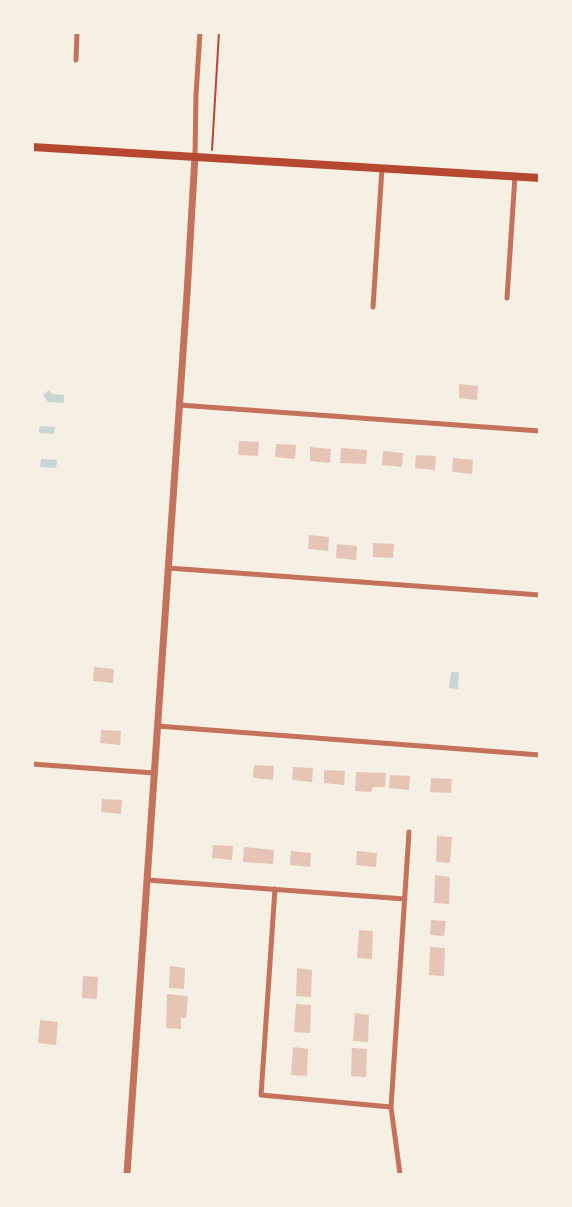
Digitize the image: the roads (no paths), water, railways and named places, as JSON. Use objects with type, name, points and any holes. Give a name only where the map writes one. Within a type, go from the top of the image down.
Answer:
[{"type":"main road","points":[[32,147],[540,178]]},
{"type":"street","points":[[76,60],[77,32]]},
{"type":"street","points":[[127,1174],[188,285],[200,32]]},
{"type":"street","points":[[373,307],[382,168]]},
{"type":"street","points":[[507,298],[515,176]]},
{"type":"street","points":[[179,405],[540,431]]},
{"type":"street","points":[[168,568],[540,595]]},
{"type":"street","points":[[157,726],[540,755]]},
{"type":"street","points":[[32,764],[154,773]]},
{"type":"street","points":[[400,1174],[391,1107],[409,832]]},
{"type":"street","points":[[147,880],[405,899]]},
{"type":"street","points":[[275,889],[261,1095],[391,1107]]}]
